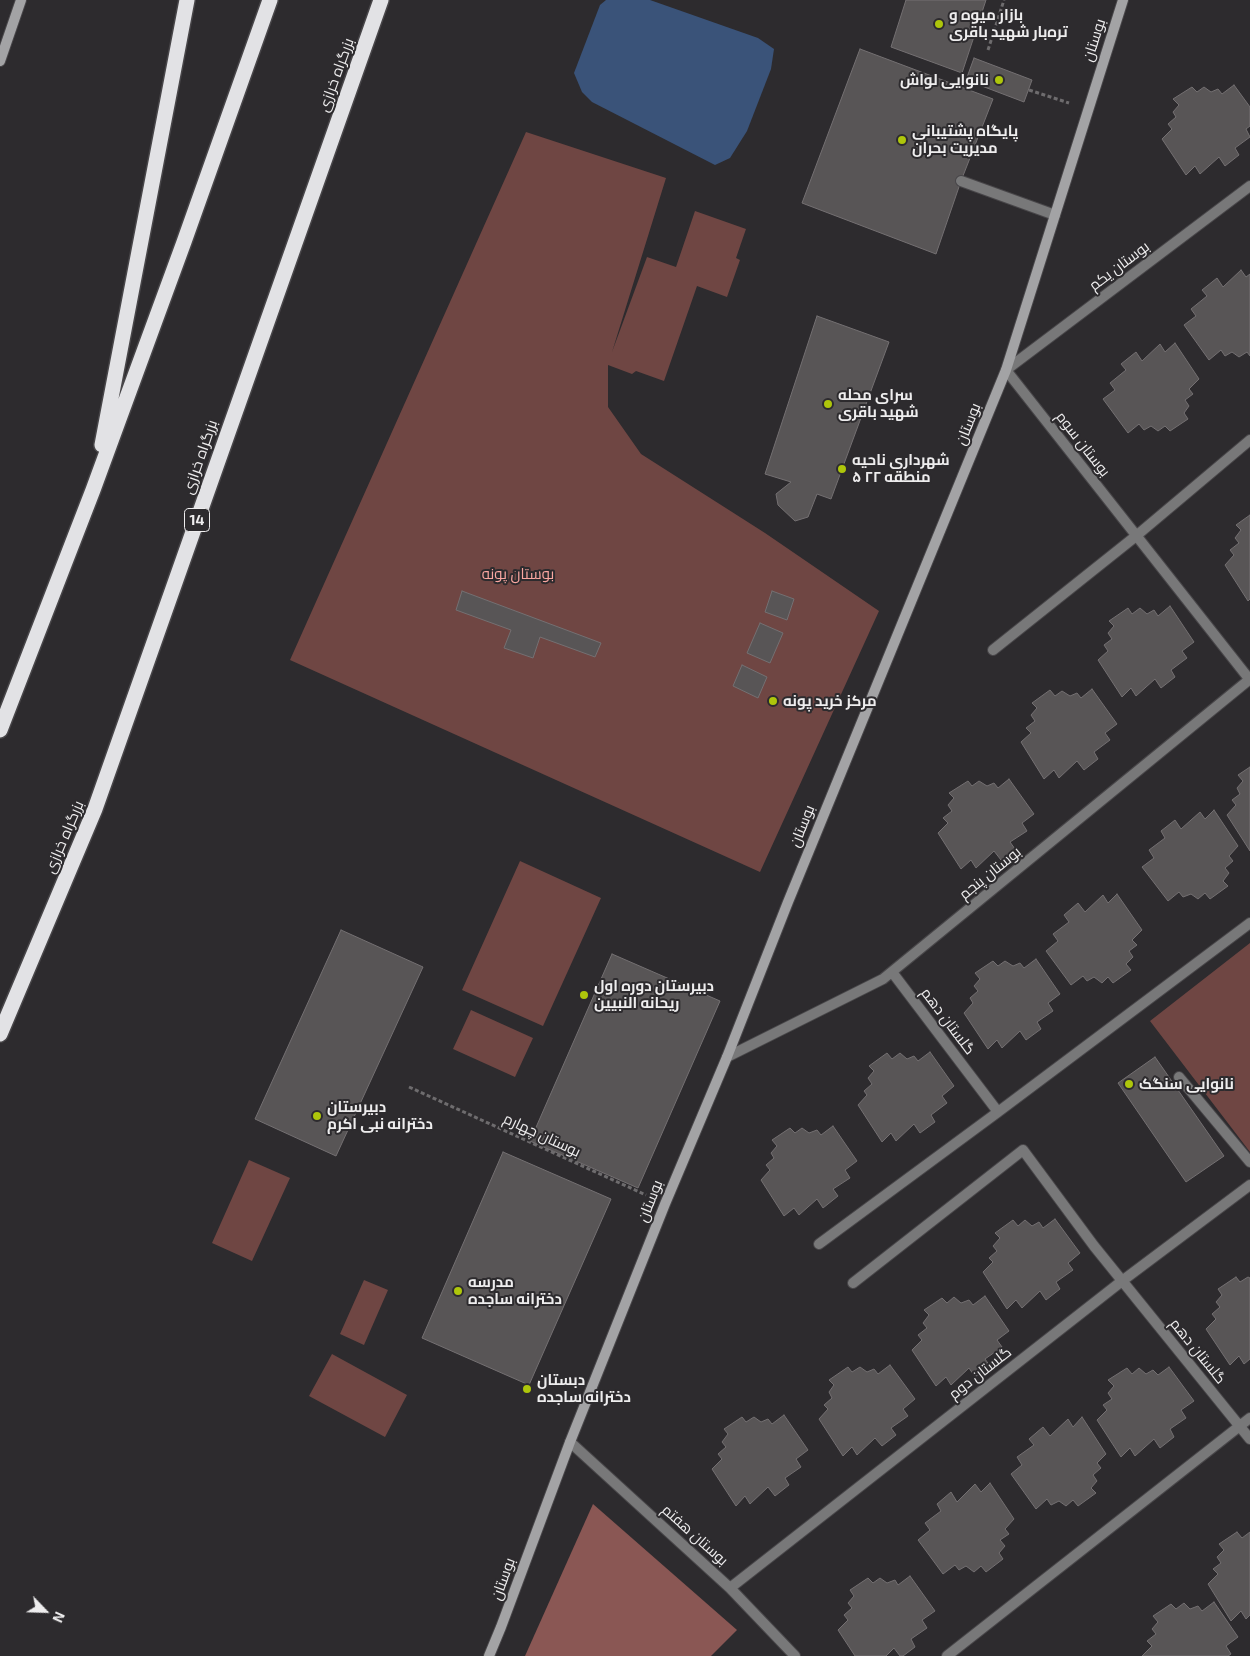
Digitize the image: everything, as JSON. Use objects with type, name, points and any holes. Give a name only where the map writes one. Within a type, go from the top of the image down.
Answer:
[{"type":"highway","points":[[93,490],[187,0]]},
{"type":"highway","points":[[1,726],[93,490],[270,0]]},
{"type":"highway","name":"بزرگراه خرازی","points":[[0,1034],[95,809],[381,0]]},
{"type":"street","points":[[0,61],[21,0]]},
{"type":"street","name":"بوستان","points":[[489,1656],[570,1442],[665,1204],[727,1057],[788,902],[1006,370],[1123,0]]},
{"type":"street","points":[[961,181],[1055,216]]},
{"type":"street","name":"بوستان یکم","points":[[1006,370],[1250,186]]},
{"type":"street","name":"بوستان سوم","points":[[1006,370],[1250,680]]},
{"type":"street","points":[[992,650],[1136,536],[1250,440]]},
{"type":"street","name":"بوستان پنجم","points":[[727,1057],[883,979],[1250,680]]},
{"type":"street","points":[[818,1244],[1250,923]]},
{"type":"street","name":"گلستان دهم","points":[[892,972],[998,1112]]},
{"type":"street","points":[[1179,1077],[1250,1162]]},
{"type":"street","name":"گلستان دهم","points":[[853,1283],[1023,1150],[1094,1246],[1250,1439]]},
{"type":"street","name":"گلستان دوم","points":[[730,1588],[1122,1281],[1250,1185]]},
{"type":"street","points":[[947,1656],[1250,1418]]},
{"type":"street","name":"بوستان هفتم","points":[[570,1442],[730,1588],[795,1656]]},
{"type":"path","points":[[988,50],[1004,0]]},
{"type":"path","points":[[1028,90],[1088,110]]},
{"type":"path","name":"بوستان چهارم","points":[[409,1087],[665,1204]]},
{"type":"green space","name":"بوستان پونه","points":[[526,132],[666,178],[612,352],[647,257],[676,267],[695,211],[746,229],[736,258],[740,260],[727,297],[697,286],[664,381],[636,371],[632,374],[608,365],[608,407],[641,454],[765,533],[879,611],[760,872],[290,660]]},
{"type":"green space","points":[[520,861],[601,898],[543,1026],[462,990]]},
{"type":"green space","points":[[1250,943],[1250,1152],[1150,1021]]},
{"type":"green space","points":[[471,1010],[533,1038],[515,1077],[453,1049]]},
{"type":"green space","points":[[249,1160],[290,1178],[252,1261],[212,1243]]},
{"type":"green space","points":[[364,1280],[388,1290],[364,1345],[340,1334]]},
{"type":"green space","points":[[332,1354],[407,1395],[385,1437],[309,1396]]},
{"type":"shaded area","points":[[593,1504],[737,1630],[711,1656],[525,1656]]},
{"type":"water","points":[[606,0],[650,0],[758,38],[774,49],[771,69],[747,131],[730,158],[715,165],[592,102],[582,92],[574,73],[600,5]]},
{"type":"building","name":"بازار میوه و تره‌بار شهید باقری","points":[[906,0],[986,0],[962,73],[891,47]]},
{"type":"building","name":"پایگاه پشتیبانی مدیریت بحران","points":[[860,49],[993,99],[961,181],[936,254],[802,203]]},
{"type":"building","name":"نانوایی لواش","points":[[974,58],[1032,80],[1024,102],[966,80]]},
{"type":"building","points":[[1234,85],[1250,107],[1250,126],[1246,129],[1250,137],[1235,148],[1239,155],[1225,166],[1219,157],[1200,174],[1195,166],[1186,175],[1162,139],[1172,129],[1168,124],[1176,117],[1173,112],[1179,105],[1173,99],[1192,87],[1197,92],[1204,87],[1211,92],[1218,89],[1222,94]]},
{"type":"building","points":[[1241,270],[1246,277],[1250,274],[1250,356],[1247,352],[1239,357],[1232,352],[1225,356],[1221,350],[1209,360],[1184,325],[1196,316],[1191,309],[1207,296],[1202,290],[1217,278],[1223,287]]},
{"type":"building","points":[[817,316],[889,342],[831,499],[817,494],[808,517],[795,521],[778,505],[776,494],[791,482],[765,474]]},
{"type":"building","points":[[1175,343],[1199,379],[1189,389],[1193,394],[1185,400],[1189,406],[1184,413],[1188,419],[1170,431],[1165,426],[1158,431],[1151,426],[1144,430],[1139,424],[1128,433],[1103,399],[1115,390],[1110,383],[1126,370],[1121,364],[1136,352],[1142,361],[1160,344],[1165,352]]},
{"type":"building","points":[[1250,515],[1250,599],[1248,601],[1225,565],[1234,555],[1230,550],[1239,543],[1235,538],[1241,530],[1236,525]]},
{"type":"building","points":[[462,591],[601,643],[595,657],[540,637],[533,658],[504,648],[511,630],[456,610]]},
{"type":"building","points":[[772,591],[794,599],[787,620],[765,612]]},
{"type":"building","points":[[1170,606],[1194,642],[1182,651],[1187,658],[1171,670],[1175,677],[1161,688],[1155,679],[1136,696],[1131,688],[1122,697],[1098,660],[1108,651],[1104,645],[1112,639],[1108,633],[1114,626],[1109,621],[1128,608],[1132,614],[1140,608],[1147,614],[1154,610],[1158,616]]},
{"type":"building","points":[[760,623],[783,633],[770,663],[747,653]]},
{"type":"building","points":[[742,665],[767,677],[758,698],[733,686]]},
{"type":"building","points":[[1092,689],[1117,724],[1105,733],[1110,740],[1094,752],[1098,759],[1084,770],[1077,761],[1059,778],[1054,770],[1044,779],[1021,742],[1031,733],[1026,728],[1035,721],[1031,715],[1037,708],[1032,703],[1050,690],[1055,696],[1062,691],[1070,696],[1077,693],[1081,698]]},
{"type":"building","points":[[1250,767],[1250,851],[1227,815],[1236,805],[1232,800],[1240,794],[1237,788],[1243,781],[1238,775]]},
{"type":"building","points":[[1009,779],[1034,814],[1022,823],[1027,831],[1010,842],[1015,849],[1001,860],[994,851],[976,868],[971,860],[961,869],[938,833],[948,823],[943,818],[952,811],[948,805],[954,798],[949,793],[968,781],[972,786],[979,781],[987,786],[994,783],[998,788]]},
{"type":"building","points":[[1214,810],[1238,846],[1229,856],[1233,861],[1225,868],[1229,873],[1223,881],[1228,886],[1210,899],[1205,893],[1198,899],[1191,894],[1183,897],[1179,892],[1168,901],[1142,867],[1154,858],[1149,850],[1165,838],[1161,831],[1175,820],[1181,829],[1200,812],[1205,819]]},
{"type":"building","points":[[1117,894],[1142,930],[1132,940],[1137,945],[1129,951],[1133,957],[1126,964],[1131,970],[1113,983],[1108,977],[1102,983],[1094,977],[1087,981],[1083,976],[1071,985],[1046,951],[1058,941],[1053,934],[1069,922],[1064,915],[1078,903],[1085,912],[1103,895],[1108,903]]},
{"type":"building","points":[[341,930],[423,967],[336,1156],[255,1119]]},
{"type":"building","points":[[612,954],[720,1001],[638,1188],[530,1141]]},
{"type":"building","points":[[1036,959],[1060,994],[1048,1003],[1053,1011],[1037,1022],[1041,1029],[1026,1040],[1020,1031],[1002,1048],[997,1040],[988,1049],[964,1013],[973,1003],[970,998],[978,991],[974,986],[980,979],[975,973],[993,961],[998,966],[1005,961],[1013,966],[1020,963],[1024,968]]},
{"type":"building","points":[[930,1052],[954,1086],[942,1096],[947,1103],[931,1115],[935,1122],[920,1133],[914,1124],[896,1141],[891,1133],[882,1142],[858,1105],[867,1095],[864,1091],[872,1084],[868,1078],[874,1071],[869,1066],[887,1053],[892,1059],[900,1053],[907,1059],[914,1056],[918,1061]]},
{"type":"building","points":[[1155,1057],[1224,1156],[1186,1182],[1118,1083]]},
{"type":"building","points":[[833,1126],[857,1161],[845,1170],[850,1178],[833,1189],[838,1196],[823,1208],[817,1199],[799,1215],[794,1208],[784,1216],[761,1180],[770,1170],[766,1165],[774,1158],[771,1153],[777,1146],[772,1140],[790,1128],[795,1133],[802,1128],[809,1133],[817,1130],[821,1135]]},
{"type":"building","points":[[503,1152],[611,1199],[529,1385],[422,1338]]},
{"type":"building","points":[[1055,1219],[1080,1253],[1068,1263],[1073,1270],[1056,1282],[1060,1289],[1046,1300],[1040,1291],[1022,1308],[1016,1300],[1007,1309],[983,1272],[993,1262],[989,1258],[997,1251],[993,1246],[1000,1238],[995,1233],[1013,1220],[1018,1226],[1025,1220],[1032,1226],[1039,1222],[1043,1228]]},
{"type":"building","points":[[1236,1277],[1240,1282],[1248,1277],[1250,1278],[1250,1359],[1244,1364],[1239,1356],[1230,1365],[1206,1329],[1216,1319],[1212,1314],[1220,1307],[1216,1302],[1222,1295],[1218,1289]]},
{"type":"building","points":[[985,1296],[1009,1331],[997,1340],[1002,1347],[985,1359],[990,1366],[975,1377],[969,1368],[951,1385],[946,1377],[936,1386],[912,1350],[922,1340],[918,1335],[927,1328],[923,1323],[929,1315],[924,1310],[942,1298],[947,1303],[954,1297],[961,1303],[969,1300],[973,1305]]},
{"type":"building","points":[[890,1365],[915,1399],[903,1409],[908,1416],[891,1428],[896,1435],[882,1446],[875,1438],[857,1455],[852,1447],[843,1456],[819,1419],[828,1409],[824,1405],[832,1398],[829,1392],[834,1385],[829,1380],[848,1367],[852,1372],[860,1367],[867,1372],[874,1369],[878,1374]]},
{"type":"building","points":[[1169,1367],[1194,1401],[1181,1410],[1186,1418],[1170,1429],[1174,1437],[1160,1448],[1154,1439],[1135,1456],[1130,1448],[1121,1457],[1097,1420],[1107,1410],[1103,1405],[1112,1399],[1108,1393],[1114,1386],[1108,1380],[1127,1368],[1132,1374],[1139,1368],[1146,1374],[1153,1370],[1158,1375]]},
{"type":"building","points":[[784,1415],[808,1450],[796,1459],[801,1467],[785,1478],[789,1485],[775,1496],[768,1487],[750,1504],[745,1496],[736,1506],[712,1469],[722,1459],[718,1454],[726,1447],[722,1442],[728,1434],[724,1429],[742,1417],[746,1422],[754,1417],[761,1422],[768,1419],[772,1424]]},
{"type":"building","points":[[1082,1417],[1106,1454],[1097,1463],[1101,1468],[1093,1475],[1097,1481],[1091,1488],[1096,1493],[1078,1506],[1073,1500],[1066,1506],[1059,1501],[1051,1505],[1047,1499],[1036,1509],[1011,1474],[1022,1465],[1017,1457],[1034,1445],[1029,1439],[1043,1427],[1050,1436],[1068,1419],[1073,1427]]},
{"type":"building","points":[[990,1483],[1014,1519],[1005,1529],[1009,1534],[1000,1540],[1005,1546],[999,1553],[1003,1559],[986,1572],[981,1566],[974,1572],[966,1566],[959,1570],[955,1565],[943,1574],[918,1540],[930,1530],[925,1523],[941,1511],[937,1504],[951,1492],[957,1502],[975,1484],[981,1492]]},
{"type":"building","points":[[1237,1532],[1242,1538],[1250,1532],[1250,1615],[1246,1619],[1241,1611],[1231,1621],[1208,1584],[1218,1574],[1213,1569],[1221,1563],[1217,1557],[1224,1550],[1219,1544]]},
{"type":"building","points":[[910,1576],[935,1611],[922,1620],[927,1628],[911,1639],[915,1647],[903,1656],[900,1656],[894,1648],[886,1656],[855,1656],[838,1630],[848,1620],[844,1615],[852,1608],[848,1603],[854,1596],[850,1590],[868,1578],[873,1583],[880,1578],[887,1583],[895,1580],[898,1585]]},
{"type":"building","points":[[1214,1602],[1238,1637],[1226,1646],[1231,1654],[1228,1656],[1142,1656],[1152,1646],[1147,1641],[1156,1634],[1152,1629],[1158,1622],[1153,1616],[1171,1604],[1176,1609],[1184,1603],[1190,1609],[1198,1606],[1202,1611]]},
{"type":"place","name":"بازار میوه و تره‌بار شهید باقری","points":[[939,24]]},
{"type":"place","name":"نانوایی لواش","points":[[999,80]]},
{"type":"place","name":"پایگاه پشتیبانی مدیریت بحران","points":[[902,140]]},
{"type":"place","name":"سرای محله شهید باقری","points":[[828,404]]},
{"type":"place","name":"شهرداری ناحیه ۵ منطقه ۲۲","points":[[842,469]]},
{"type":"place","name":"مرکز خرید پونه","points":[[773,701]]},
{"type":"place","name":"دبیرستان دوره اول ریحانه النبیین","points":[[584,995]]},
{"type":"place","name":"نانوایی سنگک","points":[[1129,1084]]},
{"type":"place","name":"دبیرستان دخترانه نبی اکرم","points":[[317,1116]]},
{"type":"place","name":"مدرسه دخترانه ساجده","points":[[458,1291]]},
{"type":"place","name":"دبستان دخترانه ساجده","points":[[527,1389]]}]
